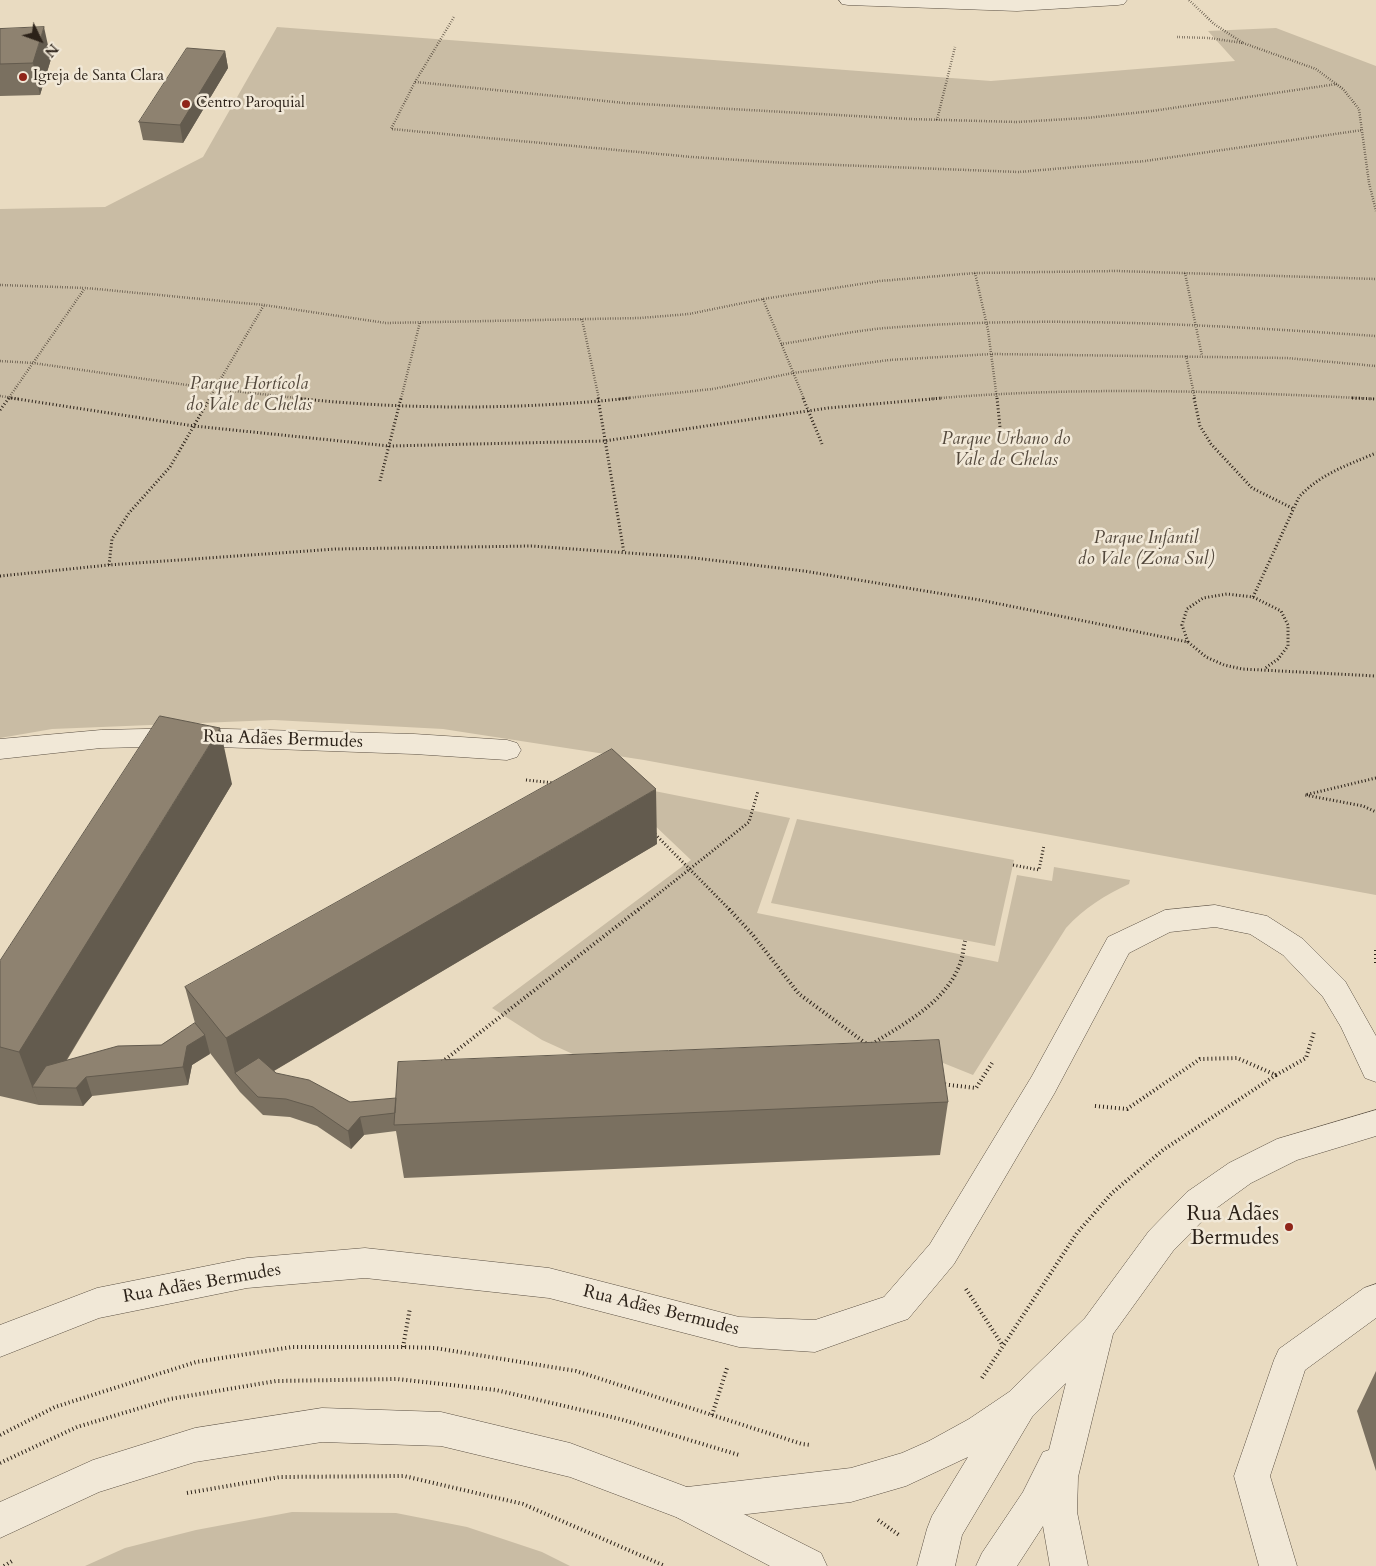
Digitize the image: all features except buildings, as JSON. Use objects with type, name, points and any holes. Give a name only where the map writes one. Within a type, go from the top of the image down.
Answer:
[{"type":"street","points":[[848,0],[978,7],[1076,5],[1118,0]]},
{"type":"street","name":"Rua Adães Bermudes","points":[[0,749],[101,739],[190,737],[414,744],[507,750]]},
{"type":"street","name":"Rua Adães Bermudes","points":[[0,1341],[97,1303],[247,1273],[365,1263],[549,1283],[739,1332],[815,1336],[896,1308],[942,1254],[1043,1084],[1118,945],[1165,921],[1214,916],[1257,924],[1293,947],[1334,989],[1354,1022],[1376,1068]]},
{"type":"street","points":[[687,1504],[851,1485],[906,1469],[949,1450],[982,1431],[1021,1404],[1097,1329],[1161,1241],[1199,1202],[1240,1173],[1288,1149],[1376,1123]]},
{"type":"street","points":[[1278,1566],[1252,1476],[1292,1360],[1376,1299]]},
{"type":"street","points":[[1069,1566],[1059,1504],[1060,1477],[1097,1329]]},
{"type":"street","points":[[936,1566],[945,1528],[1021,1404]]},
{"type":"street","points":[[0,1520],[93,1477],[195,1445],[322,1425],[441,1429],[570,1460],[687,1504],[808,1566]]},
{"type":"street","points":[[995,1566],[1026,1524],[1043,1494],[1069,1436]]},
{"type":"path","points":[[1189,0],[1227,35],[1243,43],[1316,69],[1343,88],[1359,109],[1369,183],[1376,211]]},
{"type":"path","points":[[454,16],[415,82],[391,129],[594,149],[786,164],[1010,172],[1145,161],[1363,130]]},
{"type":"path","points":[[1177,37],[1208,38],[1243,43]]},
{"type":"path","points":[[937,120],[955,47]]},
{"type":"path","points":[[415,82],[624,103],[937,120],[1017,122],[1152,112],[1336,84]]},
{"type":"path","points":[[0,285],[86,288],[264,305],[386,323],[582,319],[690,314],[763,299],[880,281],[975,273],[1117,271],[1376,279]]},
{"type":"path","points":[[975,273],[983,300],[992,354],[1000,427]]},
{"type":"path","points":[[1185,274],[1202,356]]},
{"type":"path","points":[[0,410],[86,288]]},
{"type":"path","points":[[763,299],[822,444]]},
{"type":"path","points":[[109,565],[112,539],[128,513],[170,467],[264,305]]},
{"type":"path","points":[[582,319],[599,401],[604,441],[624,553]]},
{"type":"path","points":[[380,481],[420,322]]},
{"type":"path","points":[[781,344],[884,328],[987,324],[1195,324],[1376,336]]},
{"type":"path","points":[[0,361],[33,363],[215,389],[399,407],[495,407],[599,401],[713,389],[793,374],[888,360],[992,354],[1287,358],[1376,366]]},
{"type":"path","points":[[1186,356],[1200,426],[1211,444],[1252,488],[1294,508]]},
{"type":"path","points":[[0,396],[10,396],[194,426],[389,446],[604,441],[809,411],[996,392],[1193,390],[1376,399]]},
{"type":"path","points":[[1253,597],[1294,508],[1306,487],[1318,478],[1376,453]]},
{"type":"path","points":[[0,576],[109,565],[335,548],[532,546],[686,557],[813,572],[980,600],[1188,642],[1206,657],[1224,665],[1242,669],[1376,676]]},
{"type":"path","points":[[1188,642],[1182,625],[1187,610],[1203,598],[1227,594],[1253,597],[1281,610],[1288,625],[1288,646],[1278,659],[1263,670]]},
{"type":"path","points":[[1376,778],[1305,795],[1363,806],[1376,812]]},
{"type":"path","points":[[518,779],[563,784]]},
{"type":"path","points":[[449,1066],[439,1064],[749,822],[758,791]]},
{"type":"path","points":[[649,828],[691,869],[752,934],[799,994],[870,1046],[924,1011],[946,988],[960,965],[965,941]]},
{"type":"path","points":[[1013,865],[1040,870],[1044,845]]},
{"type":"path","points":[[1376,950],[1376,964]]},
{"type":"path","points":[[1095,1106],[1127,1109],[1200,1059],[1237,1058],[1276,1075],[1306,1058],[1314,1029],[1354,1022]]},
{"type":"path","points":[[936,1083],[976,1088],[992,1063]]},
{"type":"path","points":[[942,1254],[1004,1346]]},
{"type":"path","points":[[712,1415],[739,1332]]},
{"type":"path","points":[[186,1493],[280,1478],[404,1476],[523,1504],[665,1566]]},
{"type":"path","points":[[4,1566],[21,1556]]},
{"type":"green space","name":"Parque Urbano do Vale de Chelas","points":[[277,27],[991,81],[1235,61],[1208,31],[1276,28],[1376,66],[1376,895],[644,760],[443,729],[274,720],[52,729],[0,738],[0,209],[105,207],[203,157]]},
{"type":"green space","points":[[609,782],[790,818],[757,913],[998,962],[1017,875],[1052,881],[1054,867],[1130,880],[1129,884],[1103,897],[1088,908],[1066,928],[973,1075],[891,1042],[852,1048],[608,1070],[542,1040],[492,1008],[691,860]]},
{"type":"green space","points":[[797,819],[1014,860],[995,946],[771,903]]},
{"type":"green space","points":[[292,1512],[396,1513],[467,1527],[542,1552],[570,1566],[85,1566],[125,1548],[196,1530]]},
{"type":"place","name":"Igreja de Santa Clara","points":[[23,77]]},
{"type":"place","name":"Centro Paroquial","points":[[186,104]]},
{"type":"place","name":"Rua Adães Bermudes","points":[[1289,1227]]},
{"type":"park label","name":"Parque Hortícola do Vale de Chelas","points":[[249,395]]},
{"type":"park label","name":"Parque Infantil do Vale (Zona Sul)","points":[[1146,549]]}]
